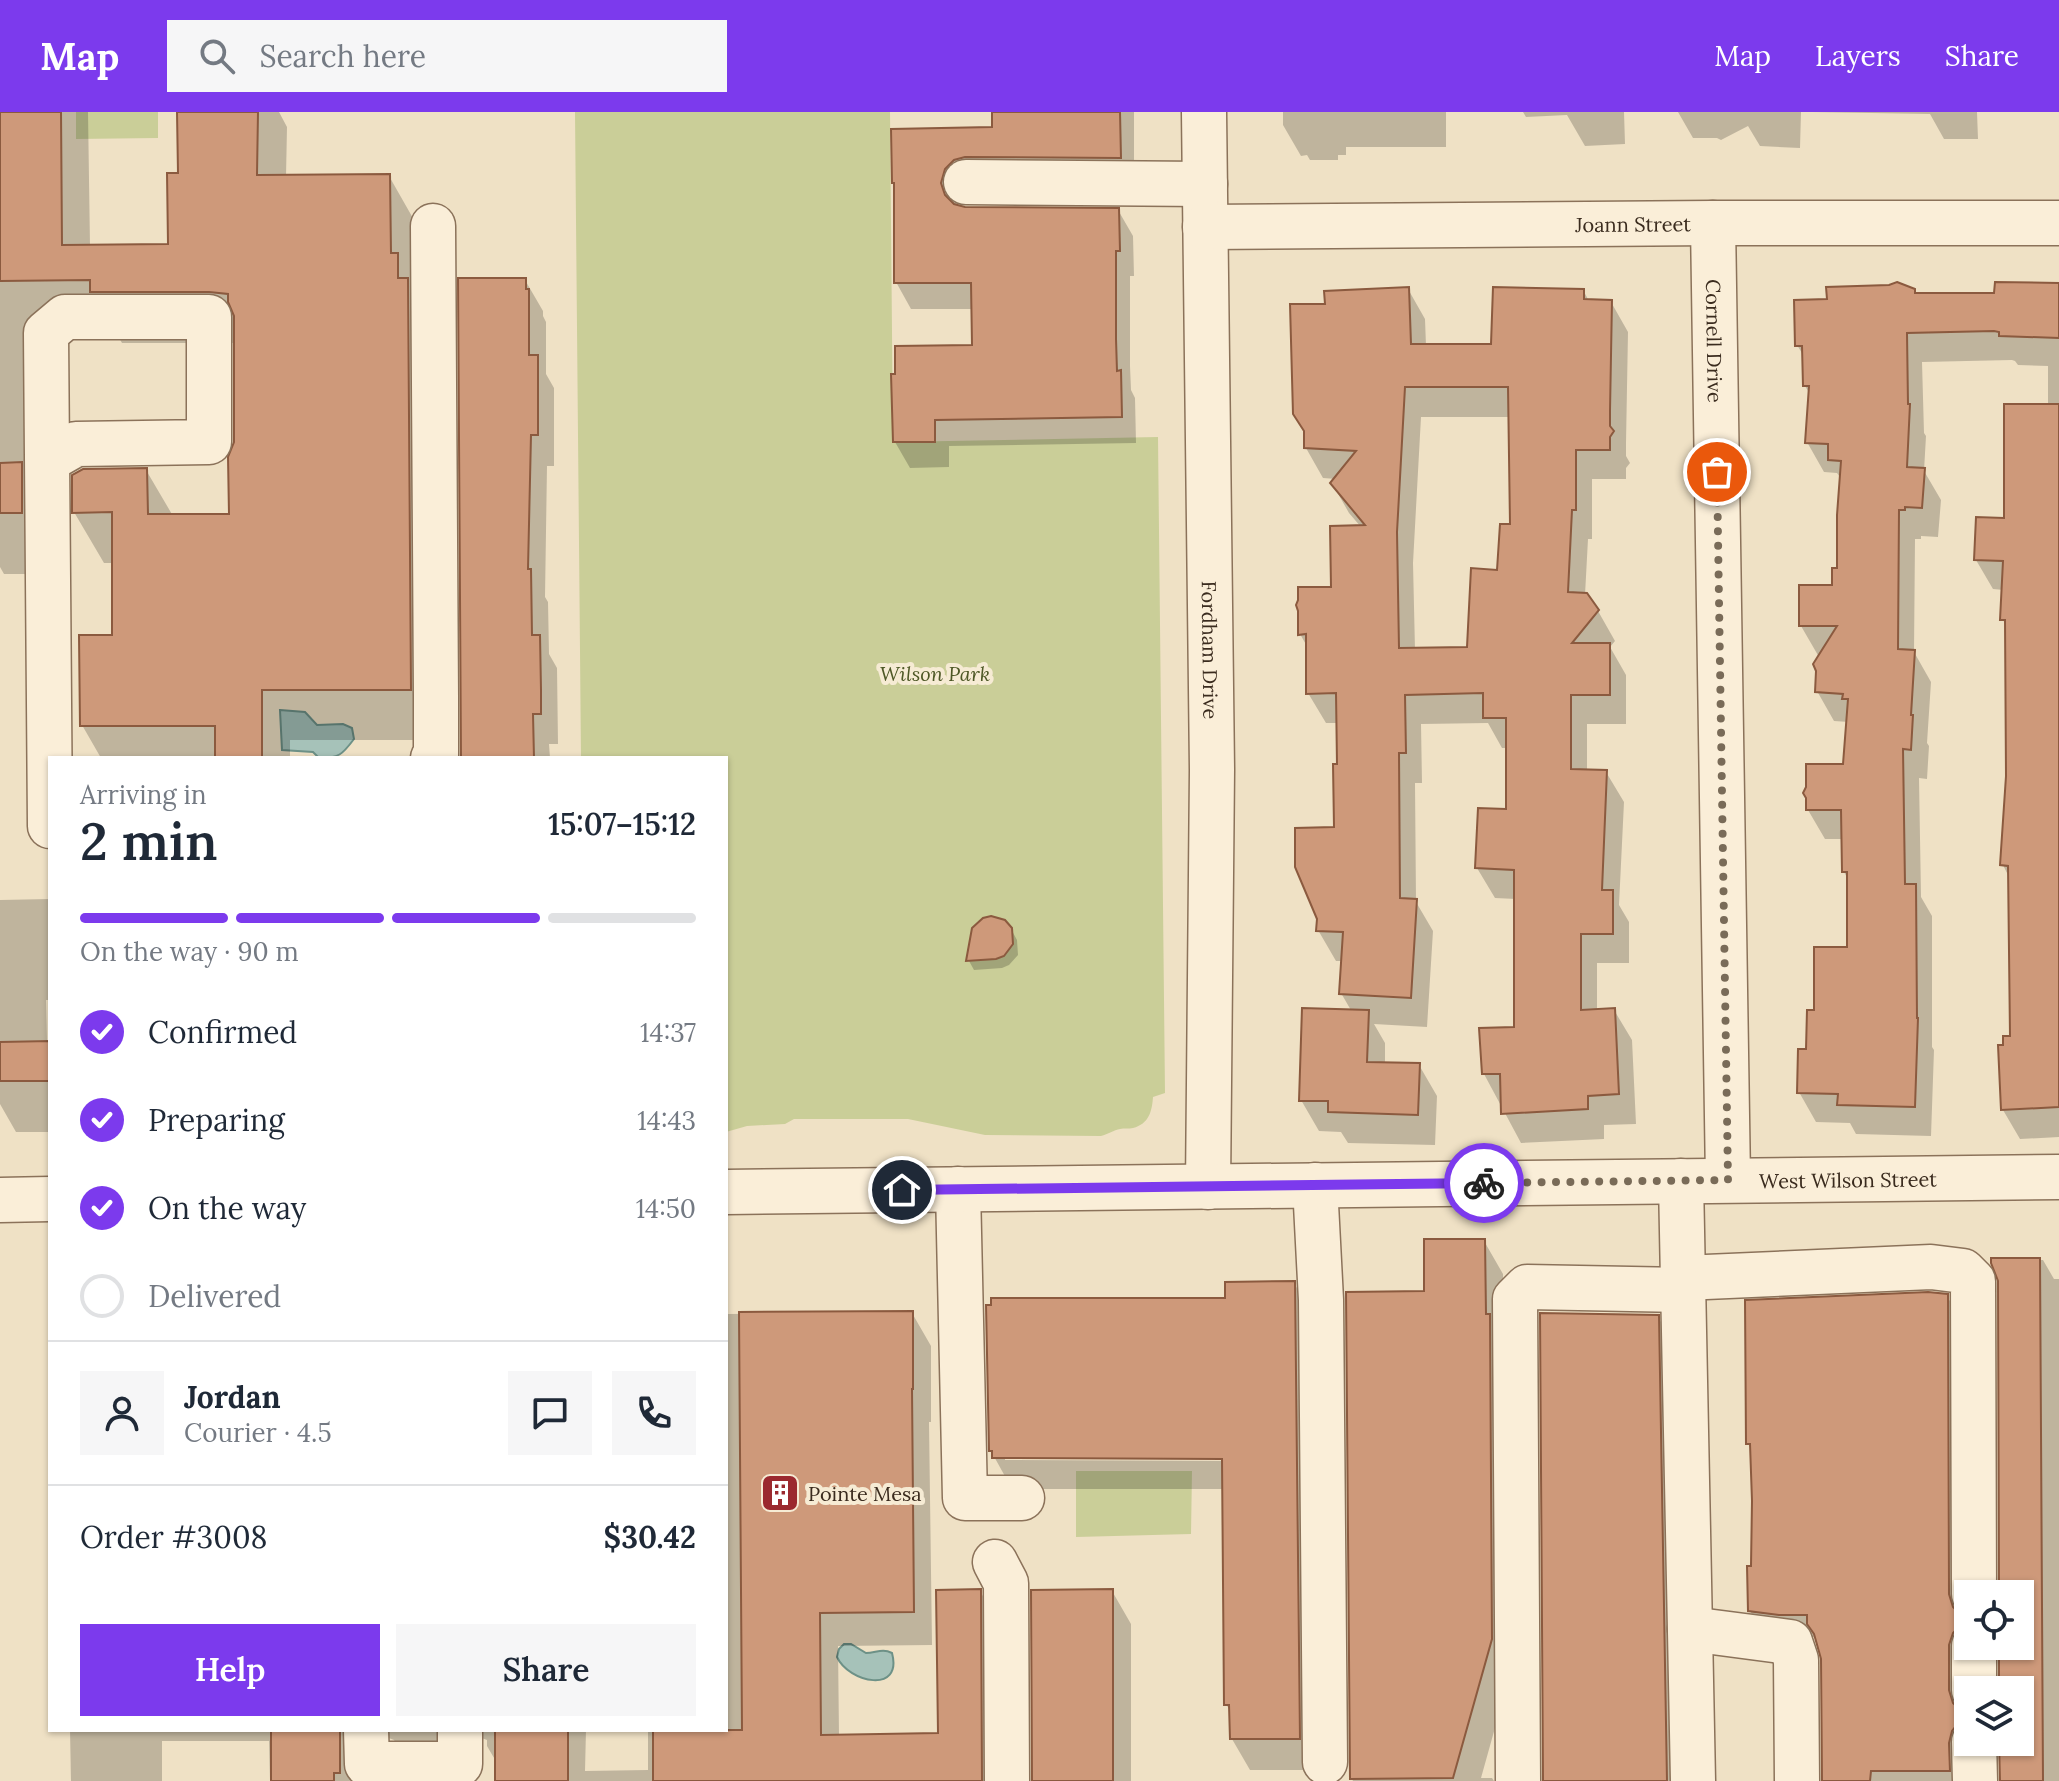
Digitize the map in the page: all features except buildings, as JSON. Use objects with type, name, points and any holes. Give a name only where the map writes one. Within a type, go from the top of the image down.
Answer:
[{"type":"street","name":"Fordham Drive","points":[[1204,112],[1212,770],[1208,1187]]},
{"type":"street","points":[[966,182],[1205,184]]},
{"type":"street","name":"Cornell Drive","points":[[1713,223],[1728,1180]]},
{"type":"street","name":"Joann Street","points":[[1205,227],[2059,223]]},
{"type":"street","points":[[433,226],[436,756]]},
{"type":"street","points":[[48,460],[76,444],[209,442],[209,317],[65,317],[46,333],[50,756]]},
{"type":"street","name":"West Wilson Street","points":[[728,1192],[2059,1177]]},
{"type":"street","points":[[1681,1181],[1693,1781]]},
{"type":"street","points":[[1315,1185],[1321,1300],[1325,1762]]},
{"type":"street","points":[[958,1189],[965,1498],[1022,1498]]},
{"type":"street","points":[[0,1200],[48,1199]]},
{"type":"street","points":[[1518,1781],[1515,1299],[1527,1287],[1683,1284],[1931,1267],[1963,1271],[1973,1281],[1974,1580]]},
{"type":"street","points":[[995,1562],[1006,1583],[1007,1781]]},
{"type":"street","points":[[1690,1629],[1790,1642],[1796,1660],[1797,1781]]},
{"type":"street","points":[[366,1732],[367,1764],[460,1764],[460,1732]]},
{"type":"street","points":[[1974,1756],[1975,1781]]},
{"type":"green space","points":[[76,112],[158,112],[158,138],[76,139]]},
{"type":"green space","name":"Wilson Park","points":[[575,112],[890,112],[893,442],[1158,437],[1165,1093],[1153,1097],[1149,1116],[1143,1123],[1101,1136],[985,1135],[908,1119],[794,1119],[785,1124],[747,1126],[728,1131],[728,756],[581,756]]},
{"type":"green space","points":[[1076,1471],[1192,1471],[1191,1534],[1076,1537]]},
{"type":"water","points":[[280,710],[305,712],[317,725],[343,724],[352,728],[354,739],[336,756],[282,750]]},
{"type":"water","points":[[844,1644],[851,1644],[866,1653],[892,1653],[890,1675],[873,1680],[852,1673],[837,1657]]},
{"type":"way so far","points":[[1484,1183],[1728,1180],[1717,472]]},
{"type":"place","name":"Pointe Mesa","points":[[780,1493]]},
{"type":"route","points":[[902,1190],[1484,1183]]}]
